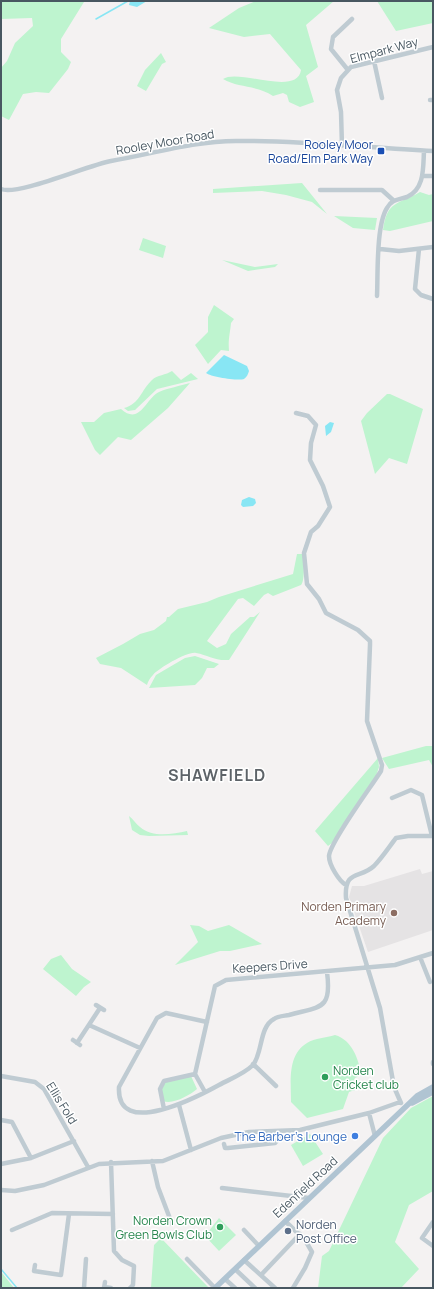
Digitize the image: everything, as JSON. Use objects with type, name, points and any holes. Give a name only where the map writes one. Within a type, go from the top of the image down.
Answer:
[{"type":"main road","name":"Edenfield Road","points":[[215,1288],[417,1096],[433,1087]]},
{"type":"main road","name":"Edenfield Road","points":[[408,1105],[433,1092]]},
{"type":"street","points":[[348,70],[331,49],[333,37],[352,19]]},
{"type":"street","name":"Elmpark Way","points":[[342,146],[341,112],[337,90],[341,78],[350,67],[433,47]]},
{"type":"street","points":[[374,60],[382,98]]},
{"type":"street","name":"Rooley Moor Road","points":[[1,189],[6,192],[18,190],[107,162],[189,145],[235,141],[433,151]]},
{"type":"street","points":[[377,296],[381,221],[386,209],[393,200],[408,196],[416,190],[423,176],[424,151]]},
{"type":"street","points":[[423,176],[433,176]]},
{"type":"street","points":[[320,190],[382,190],[393,200]]},
{"type":"street","points":[[380,249],[398,251],[433,247]]},
{"type":"street","points":[[419,249],[415,290],[421,296],[433,298]]},
{"type":"street","points":[[296,413],[308,416],[316,425],[311,443],[310,460],[323,486],[330,507],[321,522],[311,532],[304,553],[307,584],[319,599],[326,613],[358,630],[370,641],[367,721],[382,765],[381,771],[336,839],[330,852],[330,861],[341,882],[346,887]]},
{"type":"street","points":[[392,798],[411,790],[422,795],[433,836],[408,836],[396,838],[373,867],[351,877],[346,887],[346,898],[380,1008],[394,1087],[400,1102]]},
{"type":"street","name":"Keepers Drive","points":[[195,1074],[215,986],[226,980],[395,965],[433,953]]},
{"type":"street","points":[[420,957],[430,982]]},
{"type":"street","points":[[206,1022],[166,1012],[157,1018],[119,1087],[119,1096],[129,1108],[138,1113],[148,1113],[179,1105],[243,1072],[253,1064],[259,1052],[266,1027],[274,1019],[316,1008],[327,1000],[330,991],[327,972]]},
{"type":"street","points":[[77,1043],[100,1008]]},
{"type":"street","points":[[89,1025],[140,1048]]},
{"type":"street","points":[[253,1064],[276,1086]]},
{"type":"street","points":[[164,1109],[160,1089],[164,1081],[195,1074],[205,1092]]},
{"type":"street","name":"Ellis Fold","points":[[1,1076],[35,1082],[40,1085],[88,1167]]},
{"type":"street","points":[[1,1190],[15,1191],[44,1185],[88,1167],[111,1162],[163,1161],[221,1138],[249,1132],[300,1130],[369,1113],[400,1102],[408,1105]]},
{"type":"street","points":[[179,1105],[191,1150]]},
{"type":"street","points":[[369,1113],[375,1136]]},
{"type":"street","points":[[1,1120],[12,1122],[31,1158]]},
{"type":"street","points":[[224,1144],[225,1148],[228,1148],[275,1143],[279,1138],[278,1131]]},
{"type":"street","points":[[1,1164],[31,1158],[74,1141]]},
{"type":"street","points":[[152,1161],[158,1188],[172,1224]]},
{"type":"street","points":[[111,1162],[114,1251],[122,1260],[134,1266],[133,1285],[130,1288]]},
{"type":"street","points":[[222,1188],[310,1198]]},
{"type":"street","points":[[12,1230],[52,1213],[113,1214]]},
{"type":"street","points":[[60,1281],[69,1214]]},
{"type":"street","points":[[285,1221],[300,1234],[312,1252],[306,1268],[293,1288]]},
{"type":"street","points":[[433,1222],[422,1238],[433,1246]]},
{"type":"street","points":[[244,1230],[259,1246]]},
{"type":"street","points":[[261,1275],[300,1234]]},
{"type":"street","points":[[84,1288],[86,1259]]},
{"type":"street","points":[[187,1259],[215,1288]]},
{"type":"street","points":[[244,1260],[276,1288]]},
{"type":"street","points":[[35,1265],[34,1271],[61,1275]]},
{"type":"street","points":[[235,1269],[255,1288]]},
{"type":"street","points":[[225,1278],[234,1288]]},
{"type":"street","points":[[105,1282],[104,1288],[111,1288]]},
{"type":"shaded area","name":"Norden Primary Academy","points":[[420,869],[422,874],[433,871],[433,930],[368,952],[349,897],[352,886],[364,886]]},
{"type":"green space","points":[[1,1],[84,2],[61,39],[61,52],[71,62],[68,69],[49,93],[36,92],[23,94],[9,120],[1,116],[1,68],[7,61],[15,43],[33,26],[32,18],[1,19]]},
{"type":"green space","points":[[256,1],[334,1],[306,25],[318,67],[306,76],[314,102],[300,107],[289,102],[287,95],[283,93],[273,96],[267,92],[235,84],[223,79],[230,77],[241,77],[279,82],[289,81],[297,78],[301,70],[270,34],[244,37],[209,28],[239,8]]},
{"type":"green space","points":[[377,1],[433,1],[433,23],[396,31]]},
{"type":"green space","points":[[161,53],[166,62],[162,64],[146,91],[137,86],[145,70]]},
{"type":"green space","points":[[302,183],[327,214],[312,202],[286,195],[262,191],[213,193],[213,189]]},
{"type":"green space","points":[[420,192],[429,195],[433,194],[433,221],[390,231],[383,230],[387,213],[391,208]]},
{"type":"green space","points":[[334,216],[377,218],[375,230],[353,228]]},
{"type":"green space","points":[[143,238],[166,246],[163,258],[139,250]]},
{"type":"green space","points":[[222,260],[255,267],[278,264],[275,267],[248,271]]},
{"type":"green space","points":[[214,305],[234,319],[231,323],[229,351],[221,350],[208,364],[195,345],[208,332],[208,317]]},
{"type":"green space","points":[[172,371],[181,380],[191,373],[198,379],[157,389],[135,410],[128,411],[124,408],[137,400],[154,378]]},
{"type":"green space","points":[[190,383],[168,408],[131,440],[118,437],[100,455],[95,450],[81,422],[94,422],[104,413],[121,409],[128,413],[138,413],[154,395],[159,392]]},
{"type":"green space","points":[[387,394],[423,409],[407,464],[389,458],[375,474],[361,421],[367,413]]},
{"type":"green space","points":[[297,554],[303,554],[304,575],[301,585],[273,596],[268,593],[264,595],[254,606],[243,598],[238,599],[207,641],[217,648],[226,644],[231,634],[250,617],[254,617],[260,612],[229,660],[215,659],[192,653],[167,664],[150,678],[147,685],[121,668],[100,664],[96,658],[140,634],[154,630],[166,621],[167,617],[178,609],[207,602],[293,574]]},
{"type":"green space","points":[[195,656],[219,664],[214,668],[207,668],[202,678],[195,685],[149,688],[156,675],[185,658]]},
{"type":"green space","points":[[426,746],[433,746],[433,767],[429,760],[389,769],[382,758]]},
{"type":"green space","points":[[378,758],[379,767],[376,776],[332,843],[328,846],[315,831]]},
{"type":"green space","points":[[129,816],[140,827],[151,833],[163,834],[187,831],[188,835],[140,835],[132,830]]},
{"type":"green space","points":[[190,925],[199,926],[208,931],[229,925],[262,944],[230,951],[220,951],[175,965],[198,942]]},
{"type":"green space","points":[[61,955],[72,969],[91,982],[76,996],[43,969],[51,959]]},
{"type":"green space","name":"Norden Cricket club","points":[[335,1035],[346,1041],[354,1051],[361,1075],[355,1078],[351,1085],[355,1090],[349,1092],[343,1109],[307,1118],[291,1102],[293,1062],[296,1054],[307,1043],[313,1040]]},
{"type":"green space","points":[[191,1076],[197,1089],[176,1101],[163,1101],[160,1088],[164,1082]]},
{"type":"green space","points":[[433,1096],[433,1191],[409,1205],[395,1242],[419,1269],[401,1288],[318,1288],[322,1256],[329,1251],[383,1138],[411,1108]]},
{"type":"green space","points":[[310,1134],[323,1154],[303,1166],[291,1145]]},
{"type":"green space","name":"Norden Crown Green Bowls Club","points":[[219,1218],[236,1235],[219,1251],[205,1236]]},
{"type":"green space","points":[[161,1238],[209,1288],[151,1288],[154,1245]]},
{"type":"green space","points":[[1,1271],[2,1273],[14,1288],[1,1288]]},
{"type":"water","points":[[130,1],[147,1],[137,7],[129,5]]},
{"type":"water","points":[[224,355],[247,366],[249,371],[244,379],[225,378],[206,373]]},
{"type":"water","points":[[330,422],[334,423],[331,432],[326,436],[325,426]]},
{"type":"water","points":[[249,497],[255,499],[256,503],[253,506],[243,507],[241,505],[242,500]]},
{"type":"waterway","points":[[96,19],[128,1]]},
{"type":"waterway","points":[[1,1269],[17,1288]]},
{"type":"place","name":"Rooley Moor Road/Elm Park Way","points":[[381,151]]},
{"type":"place","name":"Norden Primary Academy","points":[[394,913]]},
{"type":"place","name":"Norden Cricket club","points":[[325,1077]]},
{"type":"place","name":"The Barber's Lounge","points":[[355,1136]]},
{"type":"place","name":"Norden Crown Green Bowls Club","points":[[220,1227]]},
{"type":"place","name":"Norden Post Office","points":[[288,1231]]},
{"type":"district","name":"SHAWFIELD","points":[[217,775]]}]
